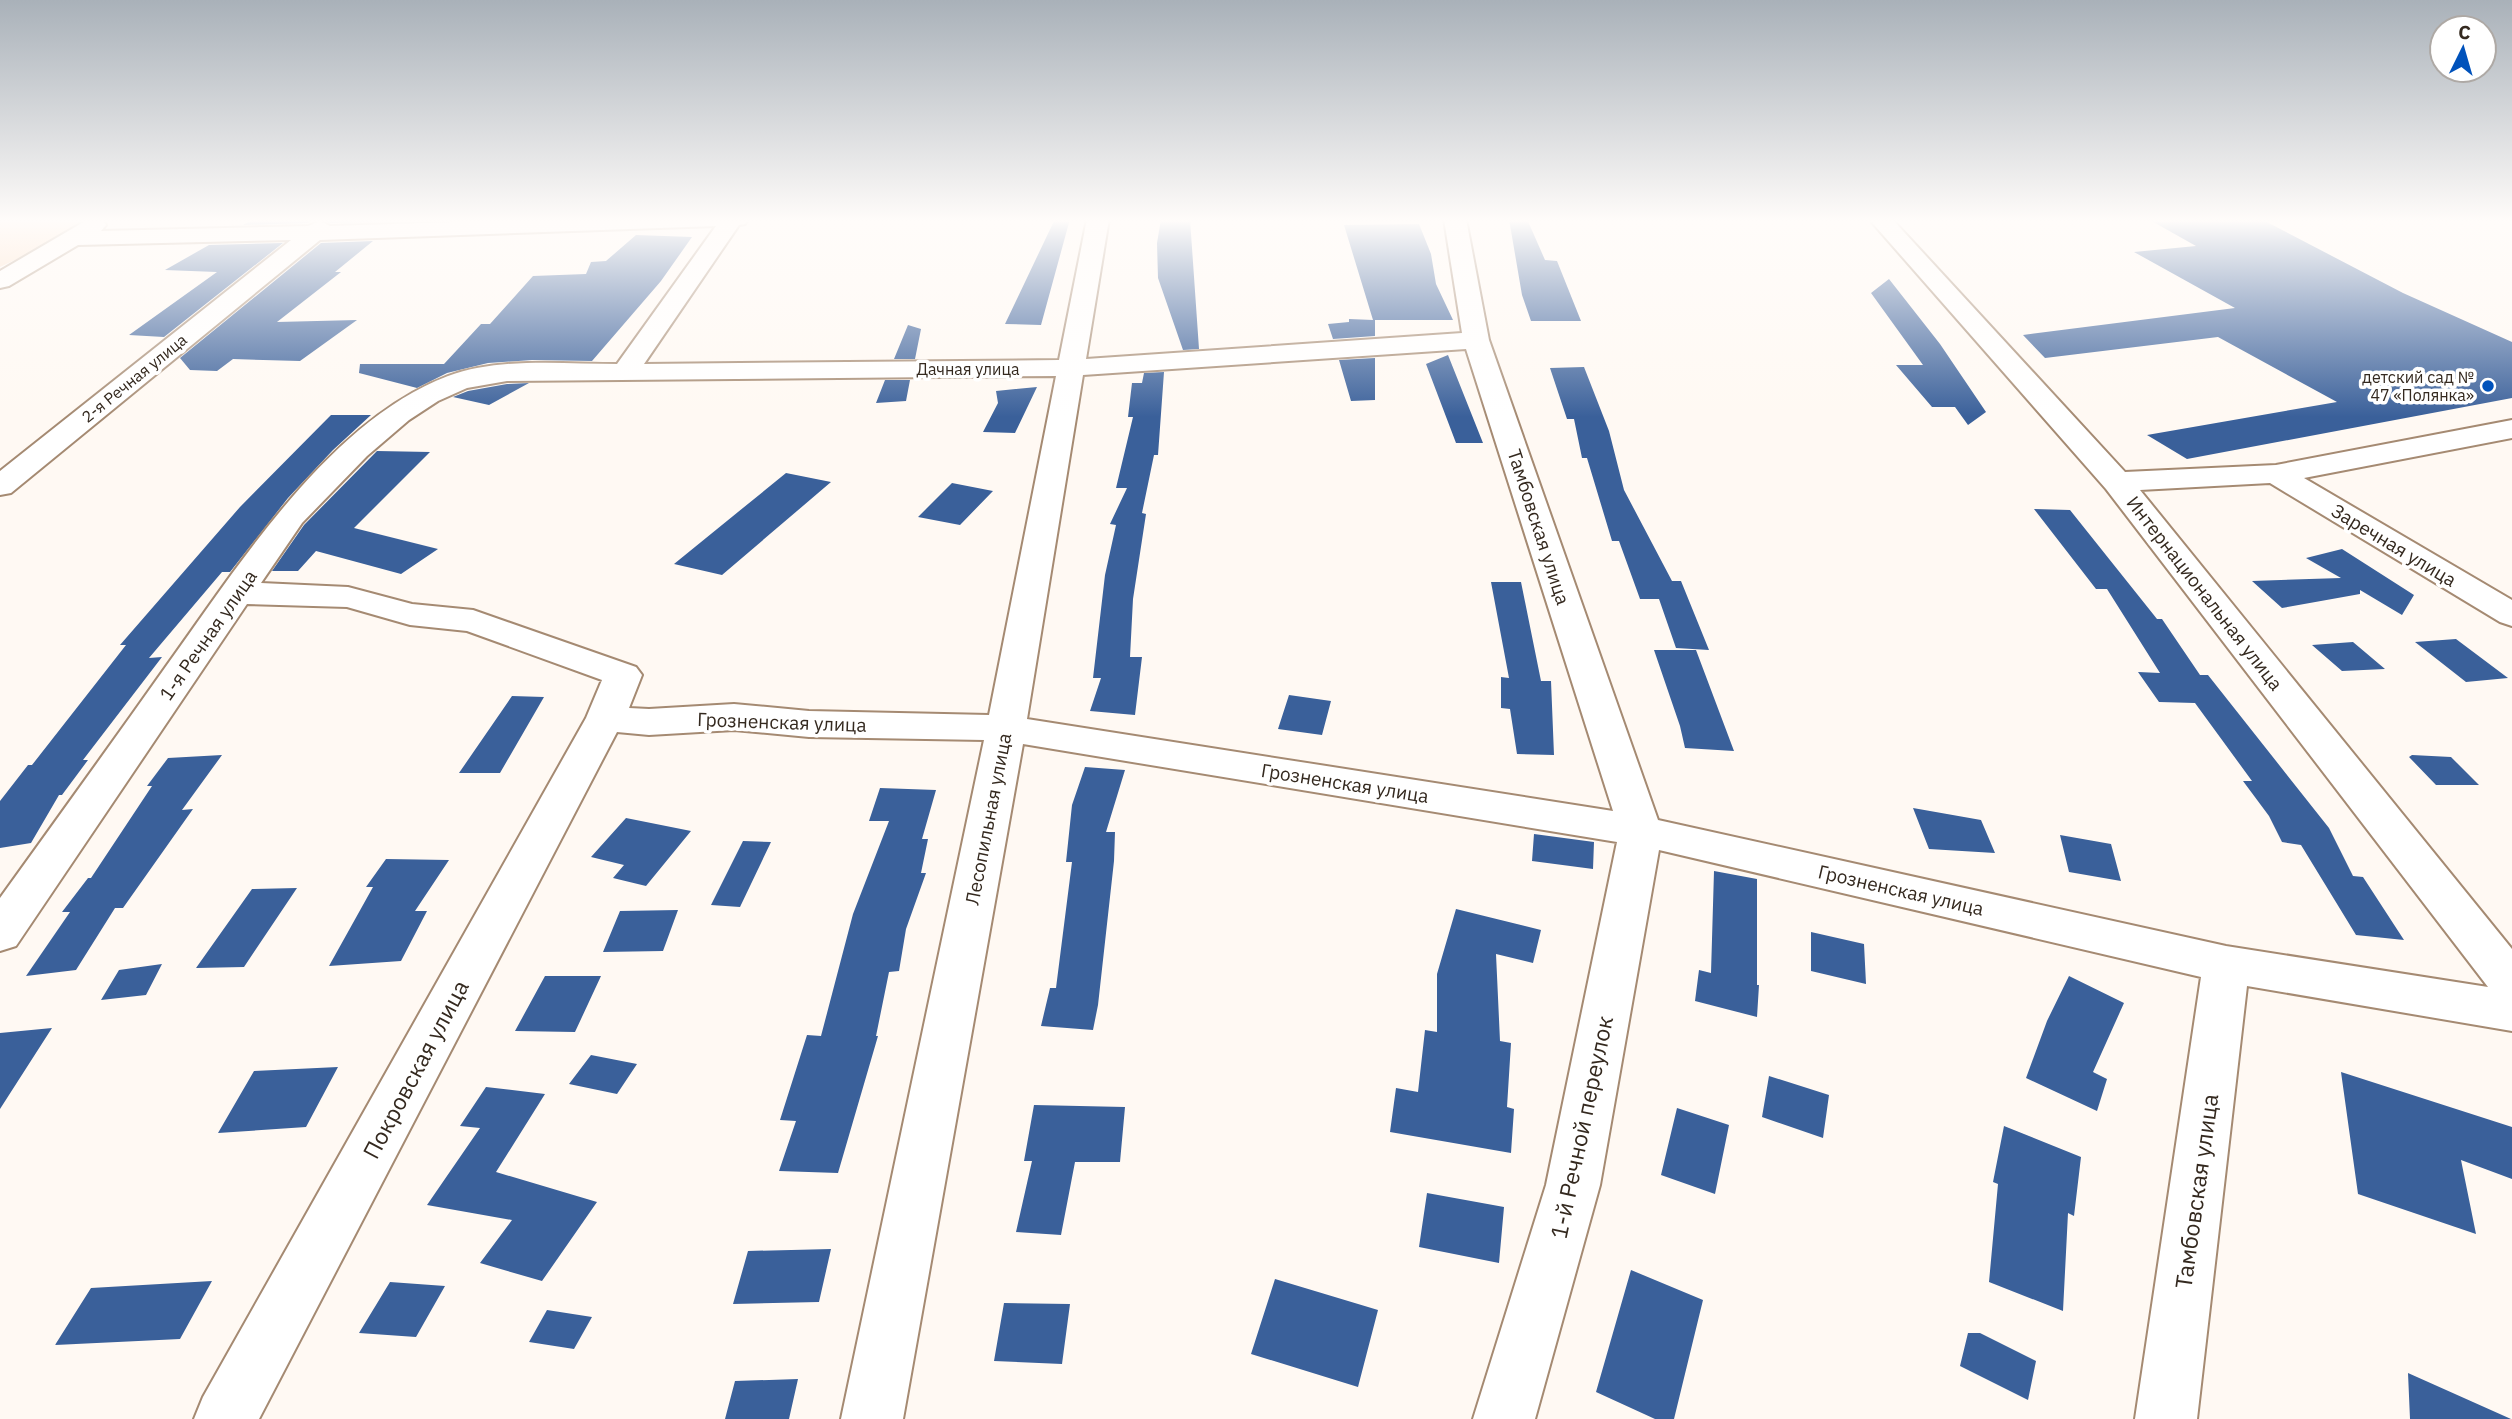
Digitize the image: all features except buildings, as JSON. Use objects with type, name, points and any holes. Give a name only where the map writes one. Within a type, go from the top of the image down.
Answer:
[{"type":"street","name":"2-я Речная улица","points":[[0,486],[250,285]]},
{"type":"street","points":[[625,372],[686,285]]},
{"type":"street","name":"Лесопильная улица","points":[[872,1419],[1006,728],[1086,285]]},
{"type":"street","name":"Тамбовская улица","points":[[1466,285],[1476,340],[1641,831]]},
{"type":"street","name":"Интернациональная улица","points":[[1940,285],[2117,482],[2512,983]]},
{"type":"street","name":"Дачная улица","points":[[460,381],[508,373],[1072,368],[1476,340]]},
{"type":"street","name":"1-я Речная улица","points":[[0,933],[290,517],[356,450],[399,414],[428,395],[460,381]]},
{"type":"street","points":[[2117,482],[2276,474],[2512,429]]},
{"type":"street","name":"Заречная улица","points":[[2276,474],[2512,615]]},
{"type":"street","points":[[237,593],[348,597],[410,614],[473,621],[623,675],[605,719]]},
{"type":"street","name":"Грозненская улица","points":[[605,719],[649,722],[734,717],[809,724],[1006,728],[1641,831],[2226,964],[2512,1010]]},
{"type":"street","name":"Покровская улица","points":[[225,1419],[605,719]]},
{"type":"street","name":"1-й Речной переулок","points":[[1504,1419],[1573,1185],[1641,831]]},
{"type":"street","name":"Тамбовская улица","points":[[2166,1419],[2226,964]]},
{"type":"place","name":"детский сад № 47 «Полянка»","points":[[2488,386]]}]
